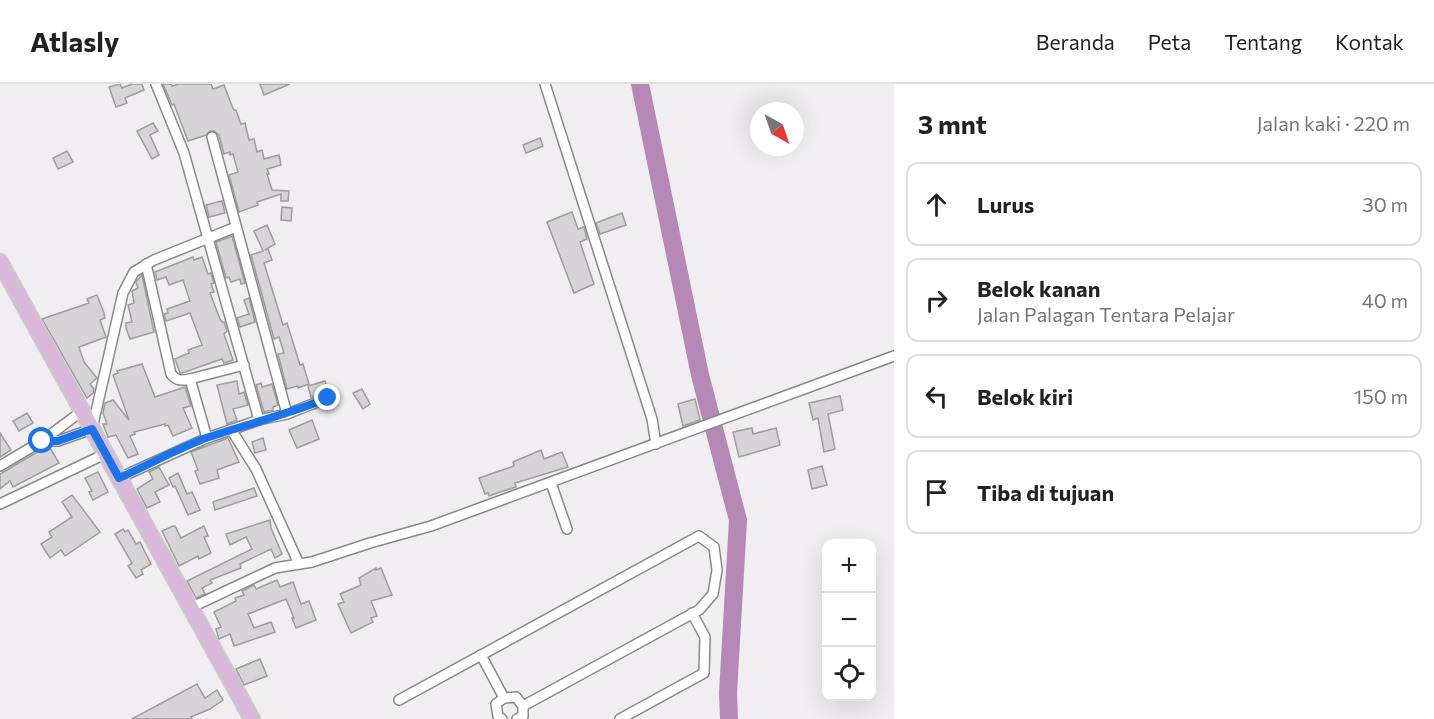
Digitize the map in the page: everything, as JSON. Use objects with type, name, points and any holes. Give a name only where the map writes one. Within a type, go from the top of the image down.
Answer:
[{"type":"main road","points":[[0,262],[252,719]]},
{"type":"street","points":[[156,84],[184,153],[259,420]]},
{"type":"street","points":[[545,84],[652,419],[656,444]]},
{"type":"street","points":[[212,137],[287,414]]},
{"type":"street","points":[[42,441],[58,441],[92,429],[123,293],[134,272],[146,264],[236,227]]},
{"type":"street","points":[[146,264],[171,374],[175,379],[190,380],[244,365]]},
{"type":"street","points":[[190,608],[275,568],[312,562],[431,526],[894,356]]},
{"type":"street","points":[[190,380],[207,438]]},
{"type":"street","points":[[119,478],[207,438],[259,420],[287,414],[328,398]]},
{"type":"street","points":[[0,466],[42,441],[82,411]]},
{"type":"street","points":[[232,431],[256,469],[299,564]]},
{"type":"street","points":[[0,504],[107,453]]},
{"type":"street","points":[[551,483],[567,529]]},
{"type":"street","points":[[399,700],[699,536],[714,547],[717,570],[713,594],[699,610],[523,706]]},
{"type":"street","points":[[620,719],[704,673],[705,637],[692,613]]},
{"type":"street","points":[[481,655],[504,698]]},
{"type":"street","points":[[498,718],[496,704],[504,698],[516,697],[523,706],[523,716],[517,719]]},
{"type":"building","points":[[120,84],[122,88],[132,84],[142,84],[144,90],[125,98],[127,103],[116,107],[109,87]]},
{"type":"building","points":[[163,84],[172,86],[211,84],[213,89],[224,85],[241,124],[245,123],[249,140],[254,139],[257,152],[262,150],[264,159],[279,155],[281,165],[267,169],[269,174],[267,174],[272,190],[289,191],[288,201],[281,201],[281,194],[257,202],[258,205],[239,212],[229,175],[238,172],[233,154],[230,155],[230,152],[224,154],[219,135],[214,131],[188,141],[174,104],[172,105]]},
{"type":"building","points":[[260,84],[290,84],[264,95]]},
{"type":"building","points":[[153,123],[158,131],[150,135],[159,155],[152,159],[137,131]]},
{"type":"building","points":[[540,138],[543,146],[526,153],[523,145]]},
{"type":"building","points":[[67,151],[73,162],[58,169],[53,158]]},
{"type":"building","points":[[222,201],[225,213],[209,217],[206,205]]},
{"type":"building","points":[[282,207],[292,208],[291,221],[281,220]]},
{"type":"building","points":[[572,212],[578,229],[584,227],[587,239],[580,242],[594,284],[574,293],[547,222]]},
{"type":"building","points":[[622,213],[626,225],[600,234],[596,223]]},
{"type":"building","points":[[267,225],[275,244],[265,250],[268,249],[272,260],[264,263],[283,325],[287,323],[300,365],[303,364],[309,384],[298,388],[298,386],[287,389],[278,354],[284,353],[279,337],[274,339],[251,255],[263,251],[254,231]]},
{"type":"building","points":[[232,236],[245,283],[241,284],[240,279],[231,282],[229,277],[226,278],[216,242]]},
{"type":"building","points":[[193,257],[194,260],[202,257],[208,274],[211,273],[214,292],[210,293],[220,319],[224,322],[227,331],[224,334],[233,360],[224,363],[222,359],[180,373],[175,359],[189,353],[188,350],[202,345],[190,313],[166,321],[164,314],[168,313],[167,309],[190,301],[183,280],[169,285],[166,277],[157,280],[155,272]]},
{"type":"building","points":[[142,275],[154,332],[130,339],[126,328],[126,323],[132,322],[128,305],[134,303],[132,291],[138,288],[136,282]]},
{"type":"building","points":[[97,295],[104,313],[105,318],[100,320],[106,337],[79,347],[84,362],[97,378],[90,384],[94,389],[87,398],[42,319],[89,303],[87,299]]},
{"type":"building","points":[[249,298],[255,322],[240,327],[237,318],[249,314],[244,300]]},
{"type":"building","points":[[142,364],[155,397],[185,387],[191,406],[183,408],[192,428],[173,436],[168,425],[165,426],[165,424],[134,432],[135,434],[130,436],[138,454],[128,458],[116,435],[108,437],[103,424],[107,424],[103,413],[105,403],[113,400],[129,420],[113,375],[118,373],[117,371]]},
{"type":"building","points":[[237,381],[239,394],[244,392],[248,405],[233,409],[237,420],[227,424],[217,385]]},
{"type":"building","points":[[325,381],[328,391],[311,397],[308,386]]},
{"type":"building","points":[[261,383],[262,387],[272,384],[278,405],[273,407],[273,410],[264,412],[256,385]]},
{"type":"building","points":[[362,389],[370,404],[363,409],[353,393]]},
{"type":"building","points":[[840,396],[843,410],[828,414],[835,449],[824,452],[818,418],[813,420],[809,403]]},
{"type":"building","points":[[695,399],[700,420],[683,426],[678,404]]},
{"type":"building","points":[[27,413],[33,423],[19,431],[13,421]]},
{"type":"building","points":[[312,420],[319,439],[297,448],[289,430]]},
{"type":"building","points":[[752,428],[753,434],[776,428],[780,445],[739,457],[733,432]]},
{"type":"building","points":[[0,433],[11,450],[0,457]]},
{"type":"building","points":[[228,438],[239,462],[217,470],[219,478],[200,484],[195,471],[198,470],[191,452]]},
{"type":"building","points":[[263,438],[266,450],[255,453],[252,442]]},
{"type":"building","points":[[44,448],[50,448],[59,463],[13,487],[10,481],[0,489],[0,474]]},
{"type":"building","points":[[541,450],[544,459],[562,452],[568,467],[515,483],[516,487],[489,496],[488,493],[485,494],[479,478],[514,466],[513,462]]},
{"type":"building","points":[[822,466],[827,485],[812,489],[808,470]]},
{"type":"building","points":[[159,467],[169,485],[155,492],[160,502],[147,508],[137,489],[153,479],[149,472]]},
{"type":"building","points":[[98,472],[108,492],[93,500],[89,492],[92,491],[85,478]]},
{"type":"building","points":[[178,473],[187,494],[192,492],[200,510],[188,515],[169,478]]},
{"type":"building","points":[[254,488],[257,496],[215,510],[213,502]]},
{"type":"building","points":[[72,495],[100,532],[65,556],[61,550],[50,558],[41,544],[52,537],[49,532],[72,517],[62,502]]},
{"type":"building","points":[[270,520],[282,554],[275,558],[271,549],[240,564],[241,568],[210,580],[212,583],[202,588],[205,594],[196,598],[187,581],[252,549],[246,537],[230,545],[226,534]]},
{"type":"building","points":[[173,526],[181,538],[204,526],[208,536],[204,537],[211,553],[199,559],[198,556],[179,566],[162,531]]},
{"type":"building","points":[[123,529],[125,532],[128,530],[136,544],[140,542],[151,564],[141,570],[143,574],[136,578],[128,566],[132,563],[115,534]]},
{"type":"building","points":[[376,568],[376,570],[381,568],[392,595],[371,601],[377,616],[371,618],[373,622],[351,633],[338,604],[344,602],[340,594],[361,585],[359,578]]},
{"type":"building","points":[[277,580],[280,587],[293,582],[301,604],[309,601],[316,620],[296,628],[286,599],[248,614],[254,628],[271,622],[275,632],[234,646],[230,634],[219,639],[216,629],[221,627],[214,612],[236,601],[235,598],[244,595],[242,591],[254,585],[256,589]]},
{"type":"building","points":[[260,659],[267,676],[244,685],[236,669]]},
{"type":"building","points":[[197,684],[205,698],[217,690],[223,700],[210,709],[191,717],[192,719],[132,719]]},
{"type":"waterway","points":[[640,84],[700,375],[738,520],[728,693],[729,719]]},
{"type":"route","points":[[42,441],[58,441],[92,429],[119,478],[207,438],[259,420],[287,414],[328,398]]}]
